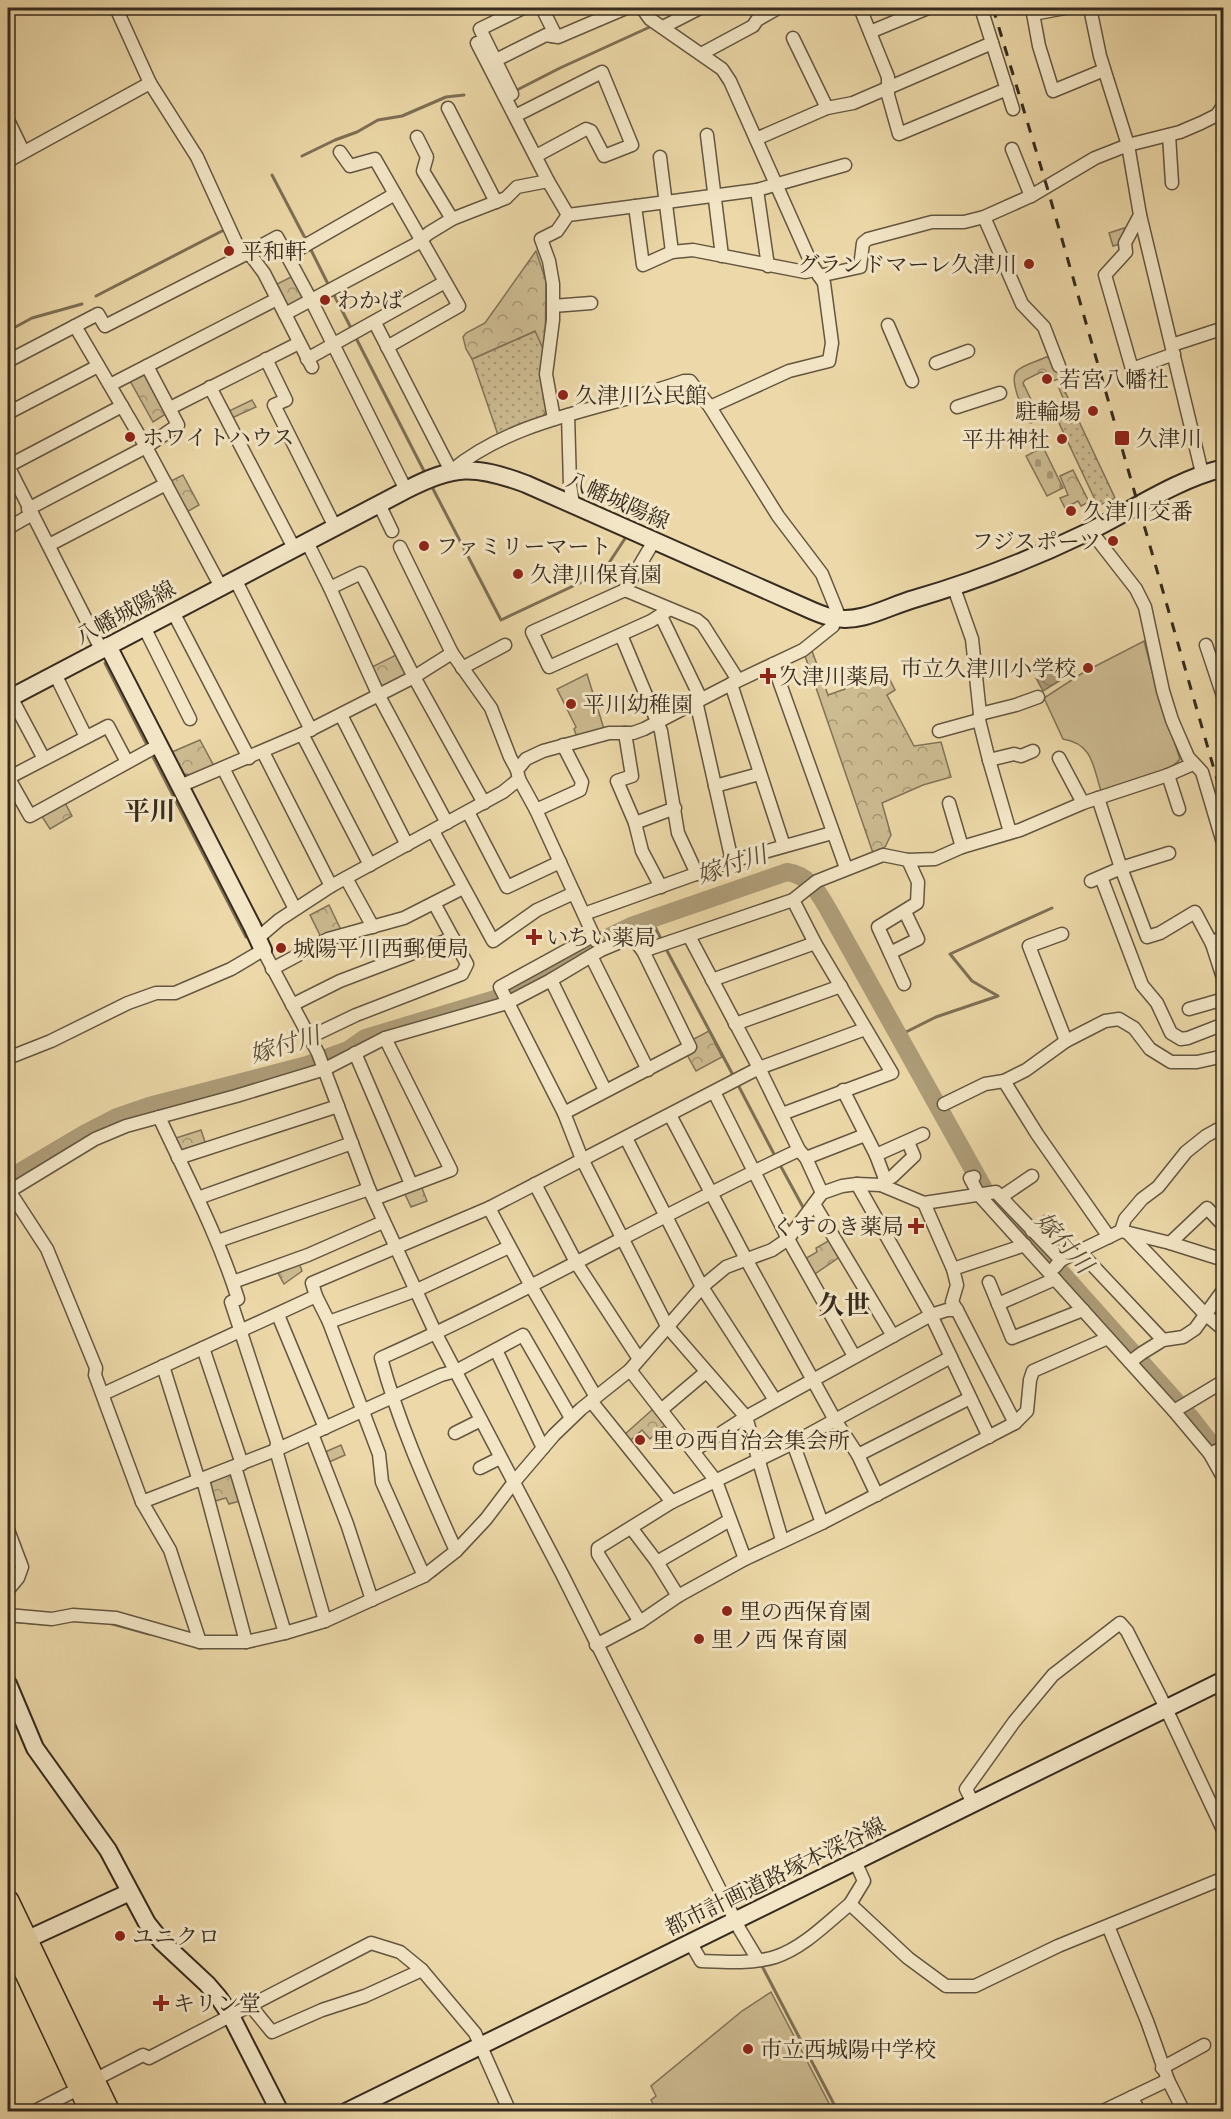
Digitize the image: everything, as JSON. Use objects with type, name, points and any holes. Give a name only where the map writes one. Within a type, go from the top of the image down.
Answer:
[{"type":"highway","points":[[8,1901],[14,1942],[88,2087],[109,2112]]},
{"type":"highway","points":[[88,2087],[91,2112]]},
{"type":"street","points":[[116,8],[150,82],[196,157],[227,219],[227,226],[239,249],[252,257],[264,273],[310,363],[334,345],[445,282]]},
{"type":"street","points":[[491,69],[480,29],[524,8]]},
{"type":"street","points":[[542,8],[554,32],[552,36]]},
{"type":"street","points":[[491,69],[546,35],[558,37],[626,8]]},
{"type":"street","points":[[642,8],[650,19],[722,69],[730,81],[776,185],[817,273],[824,283],[832,343],[829,362],[789,371],[710,407]]},
{"type":"street","points":[[663,27],[700,8]]},
{"type":"street","points":[[860,8],[888,77],[888,95],[899,134],[1007,89]]},
{"type":"street","points":[[870,32],[928,8]]},
{"type":"street","points":[[981,8],[1013,109]]},
{"type":"street","points":[[1065,8],[1033,11],[1053,91],[1104,70]]},
{"type":"street","points":[[1090,8],[1104,70],[1128,144],[1140,215],[1202,473]]},
{"type":"street","points":[[701,54],[753,26],[771,9]]},
{"type":"street","points":[[793,38],[827,108]]},
{"type":"street","points":[[477,43],[568,215]]},
{"type":"street","points":[[756,139],[827,108],[853,103],[992,43]]},
{"type":"street","points":[[515,116],[602,72],[632,145],[604,156],[591,131],[586,129],[536,156]]},
{"type":"street","points":[[8,161],[150,82]]},
{"type":"street","points":[[635,206],[643,265],[672,252],[693,250],[806,272],[817,273],[860,267],[863,243],[868,239],[932,222],[964,222],[984,217],[1031,196],[1095,158],[1128,144],[1180,132],[1217,115],[1224,104]]},
{"type":"street","points":[[448,108],[496,202]]},
{"type":"street","points":[[8,120],[23,151]]},
{"type":"street","points":[[707,135],[722,256]]},
{"type":"street","points":[[1169,135],[1172,183]]},
{"type":"street","points":[[417,137],[427,157],[423,171],[452,219]]},
{"type":"street","points":[[1012,149],[1031,196]]},
{"type":"street","points":[[340,152],[350,165],[375,159],[459,306],[387,347]]},
{"type":"street","points":[[660,157],[672,252]]},
{"type":"street","points":[[554,419],[546,374],[554,306],[553,284],[549,261],[541,239],[556,231],[568,215],[757,190],[845,165]]},
{"type":"street","points":[[285,314],[416,244],[421,238],[452,219],[506,198],[517,187],[549,181]]},
{"type":"street","points":[[757,190],[768,266]]},
{"type":"street","points":[[287,256],[395,194]]},
{"type":"street","points":[[1140,215],[1125,243],[1126,252],[1105,275],[1132,369],[1224,328]]},
{"type":"street","points":[[984,217],[1022,304],[1044,327],[1059,366]]},
{"type":"street","points":[[8,361],[98,314],[105,326],[277,237],[406,490]]},
{"type":"street","points":[[110,385],[277,299]]},
{"type":"street","points":[[554,306],[591,303]]},
{"type":"street","points":[[8,1058],[51,1041],[128,1003],[156,993],[174,993],[231,969],[260,944],[279,920],[331,886],[484,803],[518,775],[526,759],[543,751],[609,733],[633,733],[802,650],[833,626],[837,611],[822,574],[778,516],[710,407],[690,381],[554,419],[517,432],[464,460],[451,471],[375,323]]},
{"type":"street","points":[[888,325],[912,381]]},
{"type":"street","points":[[75,326],[166,484],[228,583],[307,732],[370,865]]},
{"type":"street","points":[[170,408],[299,343]]},
{"type":"street","points":[[936,363],[968,351]]},
{"type":"street","points":[[266,359],[286,400],[274,405],[335,527]]},
{"type":"street","points":[[8,413],[98,366]]},
{"type":"street","points":[[8,528],[29,512],[146,447],[178,425],[147,366]]},
{"type":"street","points":[[210,387],[300,545],[330,588],[379,696],[447,823]]},
{"type":"street","points":[[957,407],[1000,393]]},
{"type":"street","points":[[122,406],[8,466],[29,512],[159,745],[272,969],[310,1037],[322,1062],[371,1194],[436,1334],[562,1574],[735,1920],[758,1960]]},
{"type":"street","points":[[568,415],[570,485],[573,504]]},
{"type":"street","name":"八幡城陽線","points":[[9,698],[432,476],[451,471],[482,471],[501,475],[573,504],[813,611],[847,619],[868,615],[954,588],[1020,564],[1202,473],[1224,468]]},
{"type":"street","points":[[49,545],[166,484]]},
{"type":"street","points":[[379,504],[392,531]]},
{"type":"street","points":[[1090,530],[1136,589],[1145,607],[1163,691],[1172,720],[1188,757],[1202,772],[1224,846]]},
{"type":"street","points":[[654,541],[625,590],[532,632],[549,667],[665,613]]},
{"type":"street","points":[[400,547],[452,653],[491,708],[518,775],[584,914],[593,936],[596,953],[648,1070]]},
{"type":"street","points":[[330,588],[361,573],[414,676],[484,803]]},
{"type":"street","points":[[954,588],[972,639],[980,717],[989,760],[1010,832]]},
{"type":"street","points":[[625,590],[665,613],[697,620],[703,625],[735,682],[759,774],[784,846]]},
{"type":"street","points":[[173,612],[249,758]]},
{"type":"street","points":[[665,613],[699,700],[732,861]]},
{"type":"street","points":[[144,627],[190,719]]},
{"type":"street","points":[[621,635],[661,731],[678,833],[697,874]]},
{"type":"street","points":[[462,668],[505,645]]},
{"type":"street","points":[[1206,645],[1224,699]]},
{"type":"street","points":[[180,786],[307,732],[379,696],[452,653]]},
{"type":"street","points":[[774,664],[832,834],[846,868]]},
{"type":"street","points":[[55,674],[86,737]]},
{"type":"street","points":[[939,731],[1038,697]]},
{"type":"street","points":[[9,698],[44,759]]},
{"type":"street","points":[[341,715],[407,845]]},
{"type":"street","points":[[127,762],[108,726],[8,778],[30,816],[159,745]]},
{"type":"street","points":[[625,733],[632,776],[617,782],[635,823],[642,851],[661,887]]},
{"type":"street","points":[[536,810],[580,790],[582,782],[563,746]]},
{"type":"street","points":[[262,752],[331,886]]},
{"type":"street","points":[[989,760],[1014,753],[1020,756],[1033,752]]},
{"type":"street","points":[[1059,758],[1083,803]]},
{"type":"street","points":[[643,951],[793,900],[812,885],[846,868],[883,855],[908,860],[935,859],[962,847],[1020,830],[1083,803],[1168,775],[1193,764]]},
{"type":"street","points":[[223,768],[295,909]]},
{"type":"street","points":[[715,786],[759,774]]},
{"type":"street","points":[[1168,775],[1179,809]]},
{"type":"street","points":[[1098,798],[1147,938],[1195,912],[1212,944],[1224,981]]},
{"type":"street","points":[[949,803],[962,847]]},
{"type":"street","points":[[635,823],[675,808]]},
{"type":"street","points":[[468,812],[507,887],[560,862]]},
{"type":"street","points":[[433,831],[493,941],[537,910],[574,893]]},
{"type":"street","points":[[584,914],[732,861],[832,834]]},
{"type":"street","points":[[1169,853],[1121,868],[1096,879],[1142,985],[1158,1004],[1171,1033],[1181,1039],[1188,1038],[1224,1024]]},
{"type":"street","points":[[904,984],[878,927],[917,903],[918,882],[908,860]]},
{"type":"street","points":[[346,878],[373,927]]},
{"type":"street","points":[[272,969],[328,939],[404,918],[463,888]]},
{"type":"street","points":[[782,1114],[892,1073],[815,943],[793,900]]},
{"type":"street","points":[[310,1037],[356,1015],[426,990],[462,974],[467,964],[434,903]]},
{"type":"street","points":[[890,953],[918,939],[904,912]]},
{"type":"street","points":[[1062,934],[1029,946],[1066,1041]]},
{"type":"street","points":[[1212,944],[1224,935]]},
{"type":"street","points":[[593,936],[500,987],[564,1113],[582,1159],[667,1326],[746,1417],[782,1540]]},
{"type":"street","points":[[689,936],[822,1193]]},
{"type":"street","points":[[200,1642],[170,1550],[142,1503],[104,1394],[95,1375],[96,1368],[47,1249],[8,1191],[95,1139],[126,1126],[236,1096],[322,1062],[355,1053],[385,1038],[507,1003],[596,953],[632,937],[643,951],[690,1047],[564,1113]]},
{"type":"street","points":[[292,1005],[340,981],[453,938]]},
{"type":"street","points":[[712,981],[815,943]]},
{"type":"street","points":[[550,980],[605,1090]]},
{"type":"street","points":[[735,1024],[841,986]]},
{"type":"street","points":[[1189,1009],[1224,999]]},
{"type":"street","points":[[944,1104],[985,1084],[1004,1081],[1026,1070],[1066,1041],[1105,1021],[1119,1019],[1134,1028],[1150,1049],[1171,1062],[1197,1062],[1224,1056]]},
{"type":"street","points":[[424,1576],[382,1482],[378,1454],[329,1322],[312,1283],[489,1208],[759,1068],[865,1029]]},
{"type":"street","points":[[218,1241],[451,1170],[385,1038]]},
{"type":"street","points":[[355,1053],[411,1184]]},
{"type":"street","points":[[1004,1081],[1037,1134],[1109,1237]]},
{"type":"street","points":[[843,1090],[876,1155],[883,1182],[924,1203],[979,1195],[998,1195],[1032,1176]]},
{"type":"street","points":[[714,1092],[788,1239],[854,1356]]},
{"type":"street","points":[[178,1158],[338,1106]]},
{"type":"street","points":[[670,1115],[835,1420],[858,1455],[877,1495]]},
{"type":"street","points":[[159,1117],[218,1241],[233,1282],[238,1299],[231,1302],[277,1442],[276,1450],[325,1621]]},
{"type":"street","points":[[1224,1126],[1206,1136],[1186,1152],[1158,1187],[1142,1199],[1125,1220],[1124,1232],[1205,1314],[1224,1330]]},
{"type":"street","points":[[876,1155],[923,1134]]},
{"type":"street","points":[[456,1551],[416,1461],[392,1397],[381,1358],[436,1334],[577,1264],[755,1171],[865,1135]]},
{"type":"street","points":[[626,1138],[702,1287],[775,1400]]},
{"type":"street","points":[[8,1615],[52,1619],[73,1615],[116,1618],[200,1642],[246,1642],[325,1621],[424,1576],[456,1551],[486,1519],[543,1448],[571,1418],[634,1364],[702,1287],[726,1267],[772,1250],[788,1239],[822,1193],[842,1186],[883,1182],[892,1177],[914,1156],[908,1142]]},
{"type":"street","points":[[198,1198],[352,1143]]},
{"type":"street","points":[[974,1177],[970,1178],[979,1195],[1174,1411],[1218,1450],[1224,1479]]},
{"type":"street","points":[[535,1184],[577,1264],[661,1410],[717,1480],[745,1559]]},
{"type":"street","points":[[857,1184],[931,1315],[989,1437]]},
{"type":"street","points":[[998,1195],[1061,1260]]},
{"type":"street","points":[[924,1203],[953,1269],[957,1285],[952,1302],[1015,1423]]},
{"type":"street","points":[[814,1204],[893,1336]]},
{"type":"street","points":[[489,1208],[593,1399],[672,1502]]},
{"type":"street","points":[[1170,1243],[1207,1208],[1224,1226]]},
{"type":"street","points":[[1032,1231],[1048,1221],[1163,1340]]},
{"type":"street","points":[[233,1282],[308,1255],[383,1222]]},
{"type":"street","points":[[998,1304],[1052,1276],[1061,1260],[1124,1232],[1170,1243],[1224,1260]]},
{"type":"street","points":[[953,1269],[1025,1245]]},
{"type":"street","points":[[329,1322],[417,1290],[509,1247]]},
{"type":"street","points":[[989,1282],[1012,1338],[1083,1310]]},
{"type":"street","points":[[1130,1362],[1163,1340],[1183,1336],[1195,1329],[1224,1289]]},
{"type":"street","points":[[104,1394],[316,1296]]},
{"type":"street","points":[[693,1451],[746,1417],[854,1356],[931,1315],[947,1310],[957,1310]]},
{"type":"street","points":[[278,1315],[325,1428]]},
{"type":"street","points":[[142,1503],[276,1450],[441,1375],[456,1371],[523,1335],[571,1418]]},
{"type":"street","points":[[597,1645],[745,1559],[822,1523],[1015,1423],[1027,1411],[1033,1371],[1108,1338]]},
{"type":"street","points":[[203,1347],[285,1633]]},
{"type":"street","points":[[496,1350],[543,1448]]},
{"type":"street","points":[[640,1622],[598,1554],[598,1548],[672,1502],[793,1443],[951,1357]]},
{"type":"street","points":[[163,1366],[201,1480],[246,1642]]},
{"type":"street","points":[[661,1410],[706,1372]]},
{"type":"street","points":[[1174,1411],[1224,1381]]},
{"type":"street","points":[[858,1455],[970,1398]]},
{"type":"street","points":[[455,1433],[481,1420]]},
{"type":"street","points":[[312,1434],[347,1524],[372,1600]]},
{"type":"street","points":[[793,1443],[822,1523]]},
{"type":"street","points":[[480,1468],[500,1458]]},
{"type":"street","points":[[657,1562],[730,1520]]},
{"type":"street","points":[[632,1528],[678,1596]]},
{"type":"street","points":[[8,1530],[22,1567],[18,1578],[8,1590]]},
{"type":"street","points":[[973,1803],[966,1789],[1014,1722],[1053,1675],[1120,1623],[1127,1631],[1166,1708],[1224,1832]]},
{"type":"street","name":"都市計画道路塚本深谷線","points":[[345,2112],[1224,1680]]},
{"type":"street","points":[[8,1684],[35,1748],[108,1850],[147,1923],[162,1942],[207,1984],[231,2016],[280,2112]]},
{"type":"street","points":[[690,1942],[701,1961],[758,1960],[773,1958],[787,1952],[817,1932],[849,1904],[864,1881],[855,1861]]},
{"type":"street","points":[[849,1904],[908,1958],[946,1986],[975,1986],[1058,1946],[1224,1878]]},
{"type":"street","points":[[14,1942],[130,1892]]},
{"type":"street","points":[[1108,1926],[1147,2021],[1162,2068],[1184,2112]]},
{"type":"street","points":[[44,2112],[143,2055],[149,2058],[371,1943],[400,1952],[422,1970],[475,2033],[510,2112]]},
{"type":"street","points":[[248,2007],[254,2010],[272,2032],[322,2010],[365,1996],[422,1970]]},
{"type":"street","points":[[1162,2068],[1204,2045]]},
{"type":"street","points":[[1101,2112],[1168,2080]]},
{"type":"street","points":[[33,2112],[88,2087]]},
{"type":"street","points":[[1132,2097],[1139,2112]]},
{"type":"green space","points":[[1124,228],[1126,233],[1120,244],[1113,246],[1109,233]]},
{"type":"green space","points":[[536,251],[546,281],[545,353],[535,331],[472,359],[463,337],[485,323]]},
{"type":"green space","points":[[295,275],[307,299],[287,310],[273,286]]},
{"type":"green space","points":[[536,331],[545,353],[548,407],[542,418],[498,435],[472,359]]},
{"type":"green space","points":[[1046,357],[1052,359],[1060,376],[1059,379],[1052,381],[1049,375],[1041,372],[1023,383],[1039,416],[1031,423],[1028,422],[1018,397],[1014,377],[1022,367]]},
{"type":"green space","points":[[142,372],[147,373],[169,412],[153,422],[129,379]]},
{"type":"green space","points":[[1061,383],[1115,498],[1098,506],[1058,421],[1066,405],[1058,386]]},
{"type":"green space","points":[[252,400],[256,407],[232,418],[229,411]]},
{"type":"green space","points":[[1043,447],[1063,488],[1047,496],[1026,456]]},
{"type":"green space","points":[[1073,470],[1089,502],[1081,506],[1078,501],[1065,508],[1060,498],[1068,495],[1060,476]]},
{"type":"green space","points":[[183,475],[199,505],[185,513],[169,482]]},
{"type":"green space","points":[[1144,641],[1158,694],[1180,759],[1156,774],[1101,791],[1086,751],[1073,742],[1063,739],[1044,698],[1084,672]]},
{"type":"green space","points":[[811,648],[828,695],[845,689],[844,686],[884,668],[895,690],[887,695],[914,746],[941,742],[951,777],[923,785],[882,803],[891,835],[885,847],[873,853],[804,653]]},
{"type":"green space","points":[[398,654],[408,674],[386,688],[382,686],[372,667]]},
{"type":"green space","points":[[587,674],[604,729],[577,737],[574,729],[576,727],[557,689]]},
{"type":"green space","points":[[200,740],[214,766],[192,775],[183,774],[172,752]]},
{"type":"green space","points":[[64,801],[72,816],[50,829],[41,815]]},
{"type":"green space","points":[[329,905],[342,932],[322,939],[310,915]]},
{"type":"green space","points":[[709,1031],[722,1057],[696,1071],[686,1053],[690,1041]]},
{"type":"green space","points":[[201,1130],[206,1145],[185,1153],[178,1149],[173,1139]]},
{"type":"green space","points":[[420,1183],[427,1201],[411,1207],[403,1190]]},
{"type":"green space","points":[[830,1240],[841,1256],[812,1276],[803,1260],[817,1252],[816,1248]]},
{"type":"green space","points":[[299,1263],[302,1271],[284,1284],[278,1273]]},
{"type":"green space","points":[[653,1409],[666,1424],[650,1439],[642,1430],[630,1441],[624,1435]]},
{"type":"green space","points":[[341,1445],[345,1455],[327,1463],[323,1453]]},
{"type":"green space","points":[[231,1473],[240,1501],[229,1504],[226,1498],[215,1501],[209,1483]]},
{"type":"green space","points":[[8,1537],[18,1570],[8,1582]]},
{"type":"green space","name":"市立西城陽中学校","points":[[771,1992],[833,2111],[657,2111],[651,2100],[656,2096],[651,2086],[742,2011]]},
{"type":"water","points":[[1066,659],[1074,672],[1043,691],[1036,678]]},
{"type":"waterway","points":[[515,91],[652,26]]},
{"type":"waterway","points":[[302,156],[357,132],[378,120],[402,116],[446,97],[464,95]]},
{"type":"waterway","points":[[272,175],[305,238]]},
{"type":"waterway","points":[[96,296],[222,231]]},
{"type":"waterway","points":[[310,248],[328,284]]},
{"type":"waterway","points":[[333,293],[352,330]]},
{"type":"waterway","points":[[8,331],[32,318],[82,304]]},
{"type":"waterway","points":[[356,338],[425,473]]},
{"type":"waterway","points":[[431,485],[501,620],[603,572],[626,537]]},
{"type":"waterway","points":[[105,663],[147,745]]},
{"type":"waterway","points":[[152,755],[246,937]]},
{"type":"waterway","name":"嫁付川","points":[[8,1179],[117,1117],[149,1106],[307,1065],[348,1050],[365,1038],[508,995],[586,948],[631,926],[787,872],[801,877],[812,885],[824,903],[988,1196],[1058,1269],[1191,1418],[1224,1463]]},
{"type":"waterway","points":[[900,1035],[936,1017],[998,996],[972,981],[950,954],[1052,908]]},
{"type":"waterway","points":[[651,919],[661,939]]},
{"type":"waterway","points":[[665,947],[734,1077]]},
{"type":"waterway","points":[[737,1083],[774,1154]]},
{"type":"waterway","points":[[779,1163],[804,1209]]},
{"type":"waterway","points":[[434,1576],[447,1565]]},
{"type":"waterway","points":[[325,1627],[349,1616]]},
{"type":"waterway","points":[[8,1621],[43,1624]]},
{"type":"waterway","points":[[109,1623],[149,1634]]},
{"type":"waterway","points":[[761,1964],[838,2112]]},
{"type":"railway","points":[[993,8],[1047,187],[1224,804]]},
{"type":"place","name":"平和軒","points":[[229,251]]},
{"type":"place","name":"グランドマーレ久津川","points":[[1029,264]]},
{"type":"place","name":"わかば","points":[[325,300]]},
{"type":"place","name":"若宮八幡社","points":[[1047,379]]},
{"type":"place","name":"久津川公民館","points":[[563,395]]},
{"type":"place","name":"駐輪場","points":[[1093,411]]},
{"type":"place","name":"ホワイトハウス","points":[[130,437]]},
{"type":"place","name":"久津川","points":[[1122,438]]},
{"type":"place","name":"平井神社","points":[[1062,439]]},
{"type":"place","name":"久津川交番","points":[[1071,511]]},
{"type":"place","name":"フジスポーツ","points":[[1113,541]]},
{"type":"place","name":"ファミリーマート","points":[[424,546]]},
{"type":"place","name":"久津川保育園","points":[[518,574]]},
{"type":"place","name":"市立久津川小学校","points":[[1088,668]]},
{"type":"place","name":"久津川薬局","points":[[768,676]]},
{"type":"place","name":"平川幼稚園","points":[[571,704]]},
{"type":"place","name":"いちい薬局","points":[[534,937]]},
{"type":"place","name":"城陽平川西郵便局","points":[[281,948]]},
{"type":"place","name":"くすのき薬局","points":[[916,1226]]},
{"type":"place","name":"里の西自治会集会所","points":[[640,1440]]},
{"type":"place","name":"里の西保育園","points":[[727,1611]]},
{"type":"place","name":"里ノ西 保育園","points":[[699,1639]]},
{"type":"place","name":"ユニクロ","points":[[120,1936]]},
{"type":"place","name":"キリン堂","points":[[161,2003]]},
{"type":"place","name":"市立西城陽中学校","points":[[748,2049]]},
{"type":"district","name":"平川","points":[[150,811]]},
{"type":"district","name":"久世","points":[[844,1305]]}]
